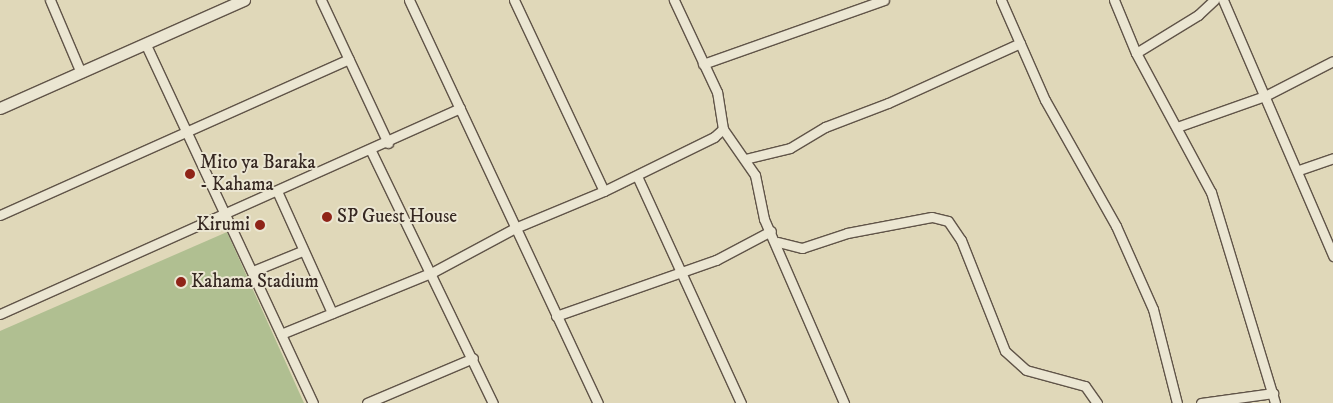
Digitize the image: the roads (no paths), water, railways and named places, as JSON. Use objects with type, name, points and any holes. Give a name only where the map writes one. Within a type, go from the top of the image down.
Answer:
[{"type":"street","points":[[50,0],[81,73]]},
{"type":"street","points":[[0,108],[244,0]]},
{"type":"street","points":[[321,0],[388,144]]},
{"type":"street","points":[[408,0],[598,403]]},
{"type":"street","points":[[514,0],[604,191]]},
{"type":"street","points":[[674,0],[717,92],[723,129],[755,175],[762,212],[778,242],[845,403]]},
{"type":"street","points":[[704,64],[884,0]]},
{"type":"street","points":[[1002,0],[1045,100],[1116,226],[1153,309],[1177,403]]},
{"type":"street","points":[[1114,0],[1136,53],[1211,192],[1275,403]]},
{"type":"street","points":[[1136,53],[1198,15],[1214,0]]},
{"type":"street","points":[[1223,0],[1298,170],[1333,256]]},
{"type":"street","points":[[745,159],[790,148],[825,127],[888,103],[1020,43]]},
{"type":"street","points":[[146,45],[186,132],[226,212],[313,403]]},
{"type":"street","points":[[0,215],[349,58]]},
{"type":"street","points":[[1177,127],[1265,96],[1333,61]]},
{"type":"street","points":[[0,314],[226,212],[388,144],[460,108]]},
{"type":"street","points":[[281,334],[433,272],[515,228],[637,176],[723,129]]},
{"type":"street","points":[[371,151],[416,251],[433,272],[493,403]]},
{"type":"street","points":[[1298,170],[1333,158]]},
{"type":"street","points":[[637,176],[741,403]]},
{"type":"street","points":[[277,191],[302,251],[332,314]]},
{"type":"street","points":[[778,242],[802,248],[847,233],[932,217],[948,221],[961,240],[1005,351],[1026,370],[1085,386],[1097,403]]},
{"type":"street","points":[[556,316],[681,272],[771,231]]},
{"type":"street","points":[[253,271],[302,251]]},
{"type":"street","points":[[367,403],[473,358]]},
{"type":"street","points":[[1201,403],[1273,393]]},
{"type":"place","name":"Mito ya Baraka - Kahama","points":[[190,174]]},
{"type":"place","name":"SP Guest House","points":[[327,217]]},
{"type":"place","name":"Kirumi","points":[[260,225]]},
{"type":"place","name":"Kahama Stadium","points":[[181,282]]}]
